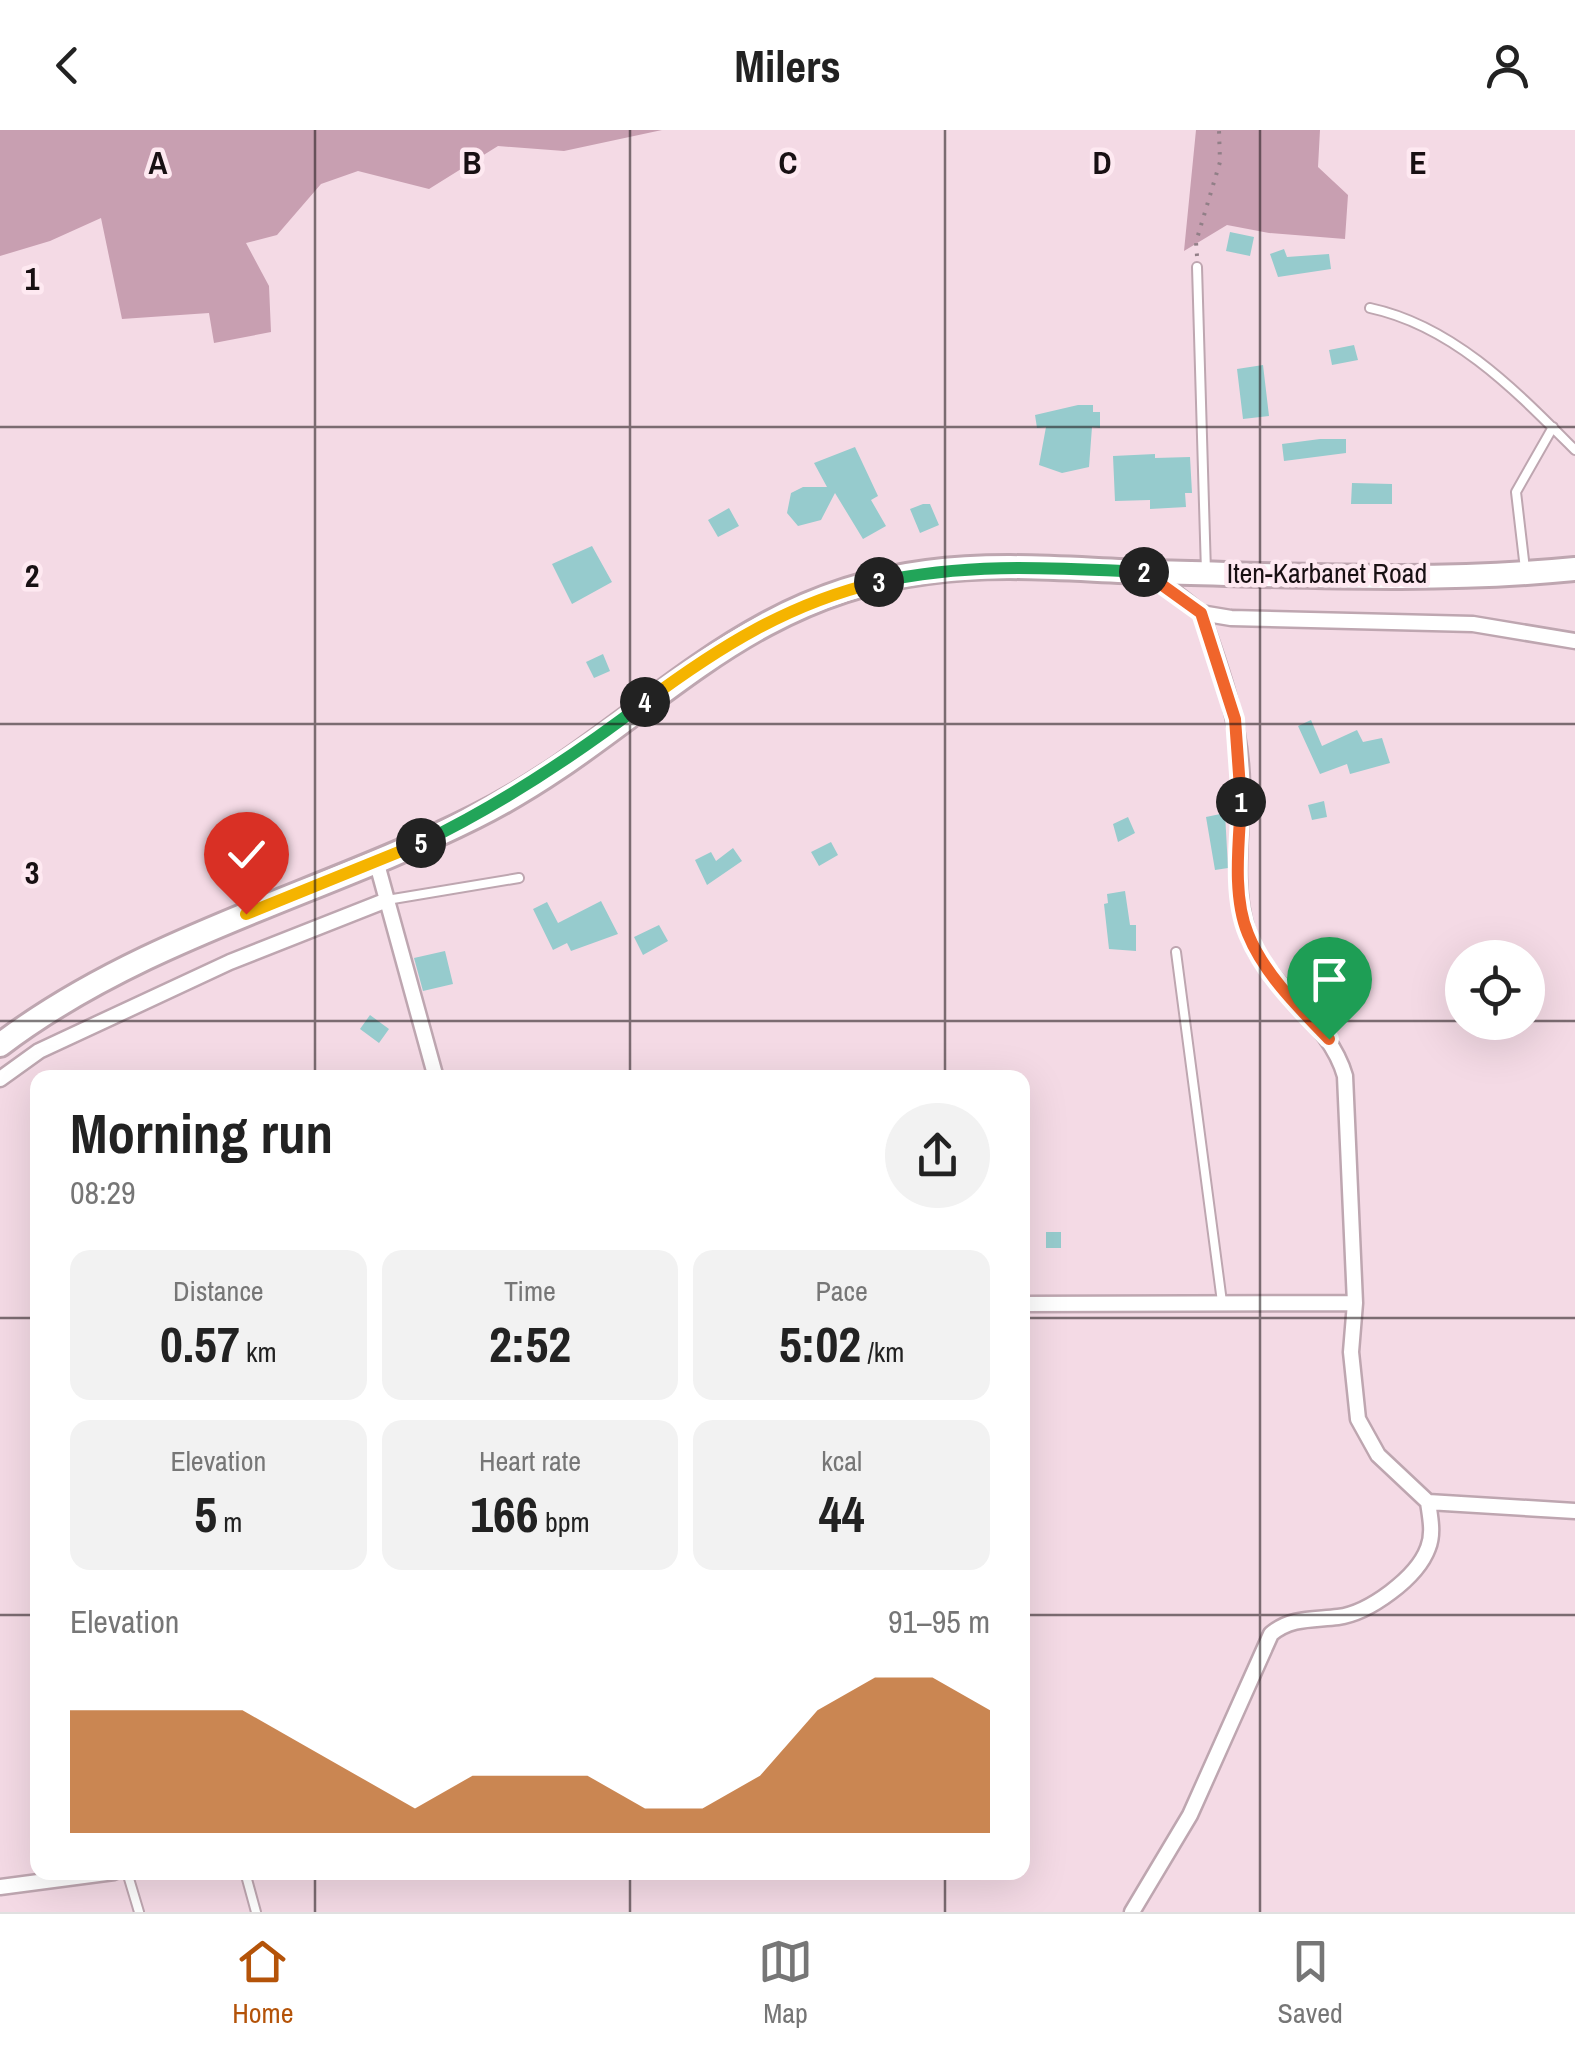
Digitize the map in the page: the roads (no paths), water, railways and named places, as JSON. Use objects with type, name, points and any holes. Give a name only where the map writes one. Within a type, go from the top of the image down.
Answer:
[{"type":"main road","name":"Iten-Karbanet Road","points":[[0,1045],[33,1020],[112,975],[246,914],[376,864],[480,815],[568,761],[735,638],[818,598],[925,572],[1011,566],[1148,572],[1526,573],[1575,569]]},
{"type":"street","points":[[1148,572],[1201,613],[1319,622],[1473,624],[1575,641]]},
{"type":"street","points":[[1201,613],[1235,719],[1242,783],[1240,882],[1248,934],[1292,1002],[1338,1052],[1345,1076],[1355,1302],[1351,1352],[1358,1419],[1378,1455],[1428,1502],[1575,1511]]},
{"type":"street","points":[[376,864],[434,1070]]},
{"type":"street","points":[[0,1079],[39,1051],[196,978],[386,900]]},
{"type":"street","points":[[1030,1304],[1355,1302]]},
{"type":"street","points":[[1132,1912],[1198,1800],[1271,1634],[1295,1621],[1341,1617],[1373,1603],[1419,1566],[1430,1546],[1428,1502]]},
{"type":"street","points":[[0,1888],[33,1880]]},
{"type":"lane","points":[[1197,267],[1206,572]]},
{"type":"lane","points":[[1370,308],[1456,346],[1512,386],[1575,450]]},
{"type":"lane","points":[[1526,573],[1516,492],[1552,427]]},
{"type":"lane","points":[[386,900],[518,878]]},
{"type":"lane","points":[[1176,952],[1222,1302]]},
{"type":"lane","points":[[128,1880],[138,1912]]},
{"type":"lane","points":[[247,1880],[256,1912]]}]
